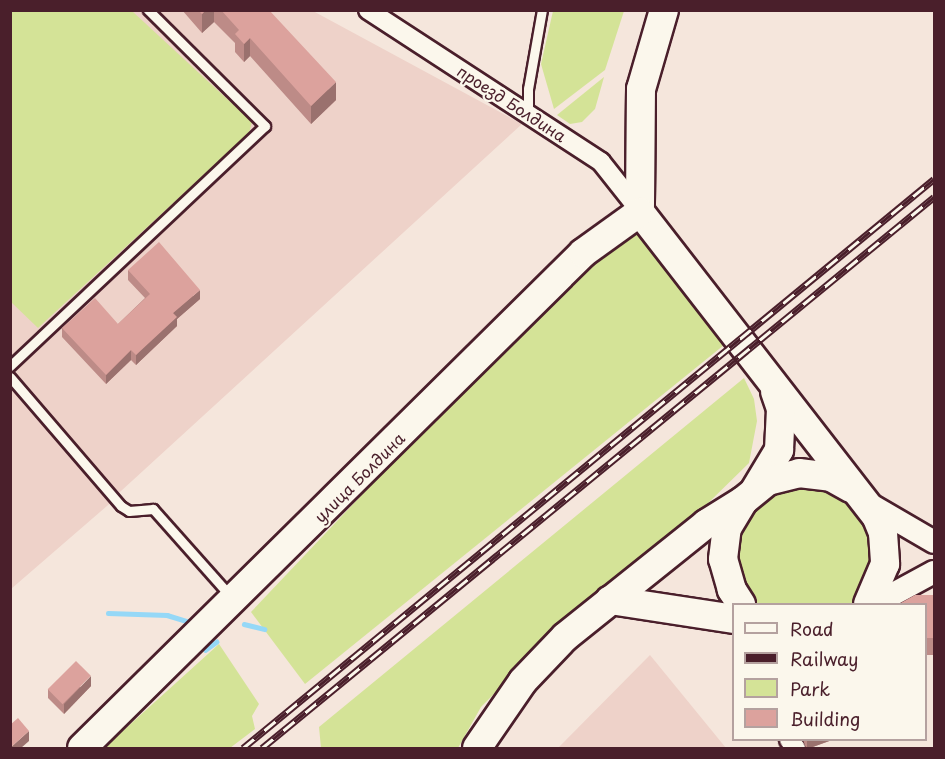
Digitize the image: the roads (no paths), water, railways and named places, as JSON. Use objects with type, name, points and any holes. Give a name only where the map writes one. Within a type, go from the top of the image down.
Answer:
[{"type":"main road","points":[[664,10],[641,89],[640,212],[863,498],[880,525],[886,548],[882,580],[869,603]]},
{"type":"main road","name":"улица Болдина","points":[[82,748],[235,601],[583,253],[640,212]]},
{"type":"main road","points":[[740,603],[732,590],[723,559],[728,528],[779,450],[782,428],[781,409],[770,379]]},
{"type":"main road","points":[[477,748],[523,681],[565,638],[706,524],[749,495],[776,478],[799,473],[831,477],[863,498]]},
{"type":"main road","points":[[610,600],[732,619]]},
{"type":"street","name":"проезд Болдина","points":[[369,10],[528,112],[601,162],[640,212]]},
{"type":"street","points":[[863,498],[934,542]]},
{"type":"street","points":[[877,603],[934,572]]},
{"type":"lane","points":[[10,366],[265,126],[148,10]]},
{"type":"lane","points":[[528,112],[528,89],[542,10]]},
{"type":"lane","points":[[10,377],[121,506],[129,512],[153,509],[235,601]]},
{"type":"waterway","points":[[108,613],[167,615],[194,623]]},
{"type":"waterway","points":[[244,624],[264,629]]},
{"type":"waterway","points":[[205,650],[216,642]]},
{"type":"railway","points":[[243,748],[934,179]]},
{"type":"railway","points":[[262,748],[934,197]]}]
